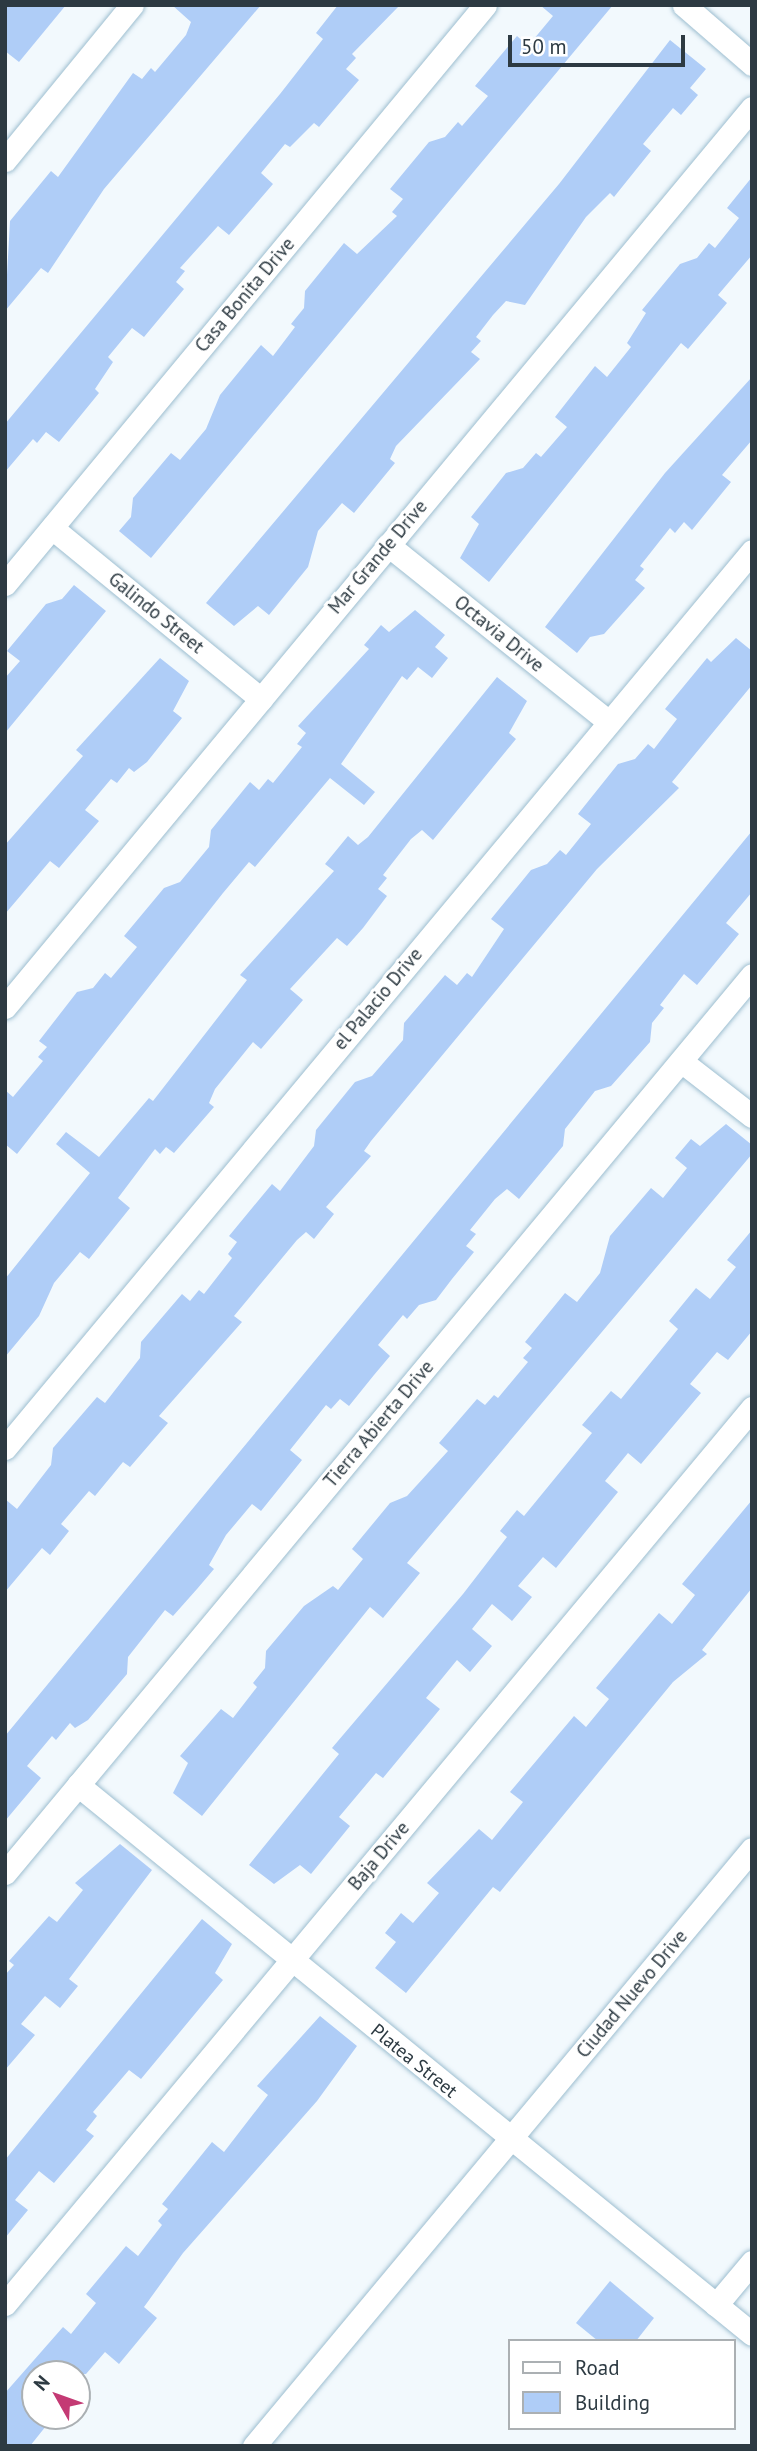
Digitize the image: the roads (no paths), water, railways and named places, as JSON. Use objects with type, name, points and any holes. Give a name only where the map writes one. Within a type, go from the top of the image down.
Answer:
[{"type":"street","points":[[5,160],[132,5]]},
{"type":"street","name":"Casa Bonita Drive","points":[[5,584],[485,5]]},
{"type":"street","points":[[684,5],[752,64]]},
{"type":"street","name":"Mar Grande Drive","points":[[5,1006],[752,108]]},
{"type":"street","name":"Galindo Street","points":[[52,528],[261,699]]},
{"type":"street","name":"Octavia Drive","points":[[388,545],[609,722]]},
{"type":"street","name":"el Palacio Drive","points":[[5,1448],[752,551]]},
{"type":"street","name":"Tierra Abierta Drive","points":[[5,1873],[752,975]]},
{"type":"street","points":[[681,1062],[752,1116]]},
{"type":"street","name":"Baja Drive","points":[[5,2304],[752,1408]]},
{"type":"street","name":"Platea Street","points":[[78,1786],[752,2334]]},
{"type":"street","name":"Ciudad Nuevo Drive","points":[[254,2446],[512,2140],[752,1849]]},
{"type":"street","points":[[716,2305],[752,2262]]}]
